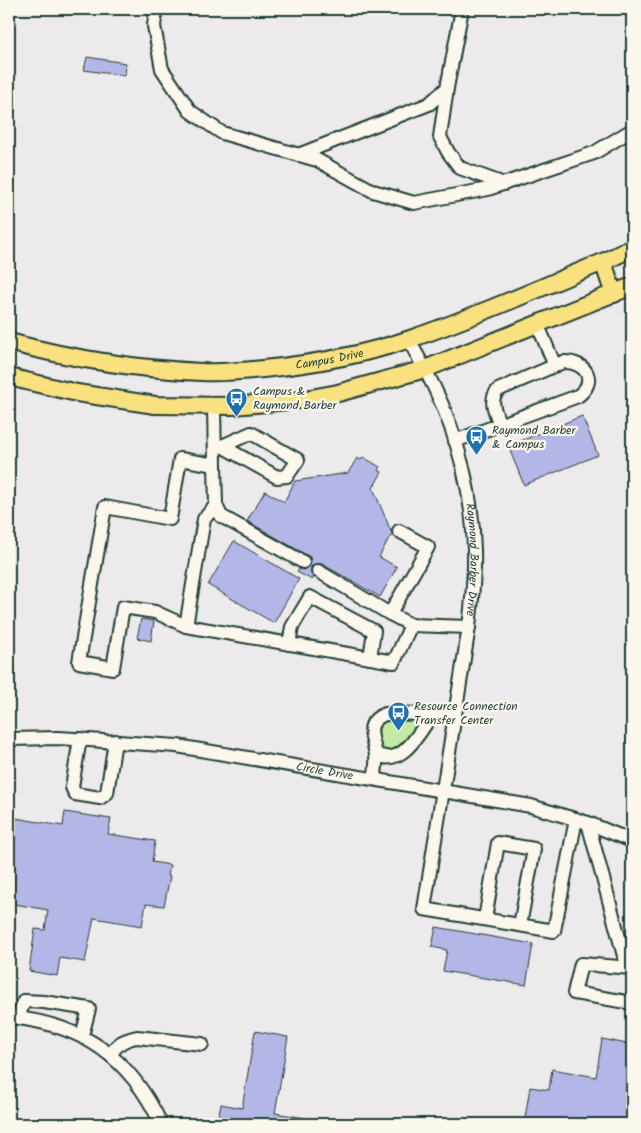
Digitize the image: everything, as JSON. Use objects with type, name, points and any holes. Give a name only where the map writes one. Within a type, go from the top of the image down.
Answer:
[{"type":"main road","name":"Campus Drive","points":[[9,342],[34,349],[112,364],[203,372],[235,372],[299,366],[409,340],[603,262],[632,248]]},
{"type":"main road","points":[[603,262],[614,294]]},
{"type":"main road","points":[[9,377],[58,389],[117,400],[155,404],[214,406],[300,400],[338,393],[425,369],[632,286]]},
{"type":"street","points":[[156,9],[154,26],[162,69],[190,111],[222,133],[317,160],[372,191],[414,203],[488,189],[594,154],[632,130]]},
{"type":"street","points":[[462,9],[440,137],[460,168],[504,184]]},
{"type":"street","points":[[298,155],[429,104],[447,88]]},
{"type":"street","points":[[537,323],[555,366]]},
{"type":"street","name":"Raymond Barber Drive","points":[[409,340],[435,388],[464,468],[471,510],[474,549],[469,627],[424,909],[485,919]]},
{"type":"street","points":[[455,441],[500,425],[578,396],[583,392],[588,377],[586,370],[572,362],[563,362],[498,390],[492,402],[500,425]]},
{"type":"street","points":[[214,406],[219,446],[215,465],[216,505],[221,516],[303,562]]},
{"type":"street","points":[[251,433],[298,460],[287,476],[277,477],[219,446],[251,433]]},
{"type":"street","points":[[215,465],[180,459],[170,519],[105,507],[79,662],[112,668],[123,607],[155,612],[186,626],[394,662],[411,625]]},
{"type":"street","points":[[186,626],[204,519],[216,505]]},
{"type":"street","points":[[390,614],[428,547],[399,531]]},
{"type":"street","points":[[318,571],[411,625],[469,627]]},
{"type":"street","points":[[289,644],[292,627],[310,597],[374,631],[370,658]]},
{"type":"street","points":[[376,754],[383,758],[399,756],[406,750],[433,713]]},
{"type":"street","points":[[375,779],[376,754],[373,748],[371,730],[377,718],[385,714],[454,713]]},
{"type":"street","name":"Circle Drive","points":[[9,738],[80,739],[177,746],[531,806],[582,821],[632,841]]},
{"type":"street","points":[[80,739],[72,787],[75,794],[100,798],[106,793],[115,741]]},
{"type":"street","points":[[520,925],[534,849],[498,843],[485,919],[554,931],[582,821]]},
{"type":"street","points":[[582,821],[629,968],[581,964],[574,993],[632,1003]]},
{"type":"street","points":[[82,1036],[89,1009],[24,1001],[14,1017],[62,1027],[82,1036],[91,1040],[118,1061],[145,1094],[161,1124]]},
{"type":"street","points":[[110,1055],[117,1045],[127,1039],[137,1037],[202,1044]]},
{"type":"green space","points":[[416,719],[417,723],[397,748],[389,750],[384,748],[379,739],[382,723],[387,720]]},
{"type":"building","points":[[87,57],[126,63],[125,76],[84,70]]},
{"type":"building","points":[[582,416],[598,455],[524,485],[508,446]]},
{"type":"building","points":[[363,457],[380,467],[378,470],[382,472],[373,488],[393,536],[389,538],[379,557],[397,567],[380,597],[322,564],[314,564],[311,567],[311,574],[314,578],[312,580],[297,572],[299,569],[304,570],[310,566],[310,557],[247,521],[265,491],[284,502],[295,481],[348,473],[357,458],[361,460]]},
{"type":"building","points":[[234,541],[299,579],[274,623],[208,585]]},
{"type":"building","points":[[141,619],[154,621],[151,641],[137,638]]},
{"type":"building","points":[[65,812],[111,819],[108,834],[155,841],[152,862],[170,865],[168,876],[170,876],[164,906],[146,904],[142,926],[94,918],[85,962],[60,958],[57,976],[29,971],[35,929],[45,930],[48,910],[9,903],[9,838],[11,839],[15,818],[63,826]]},
{"type":"building","points":[[436,927],[533,944],[526,985],[443,971],[447,950],[432,947]]},
{"type":"building","points":[[255,1031],[288,1037],[275,1113],[312,1119],[312,1124],[217,1124],[221,1104],[242,1108]]},
{"type":"building","points":[[602,1039],[632,1045],[632,1124],[524,1124],[530,1087],[549,1090],[552,1069],[596,1077]]},
{"type":"place","name":"Campus & Raymond Barber","points":[[237,417]]},
{"type":"place","name":"Raymond Barber & Campus","points":[[476,456]]},
{"type":"place","name":"Resource Connection Transfer Center","points":[[398,732]]}]
